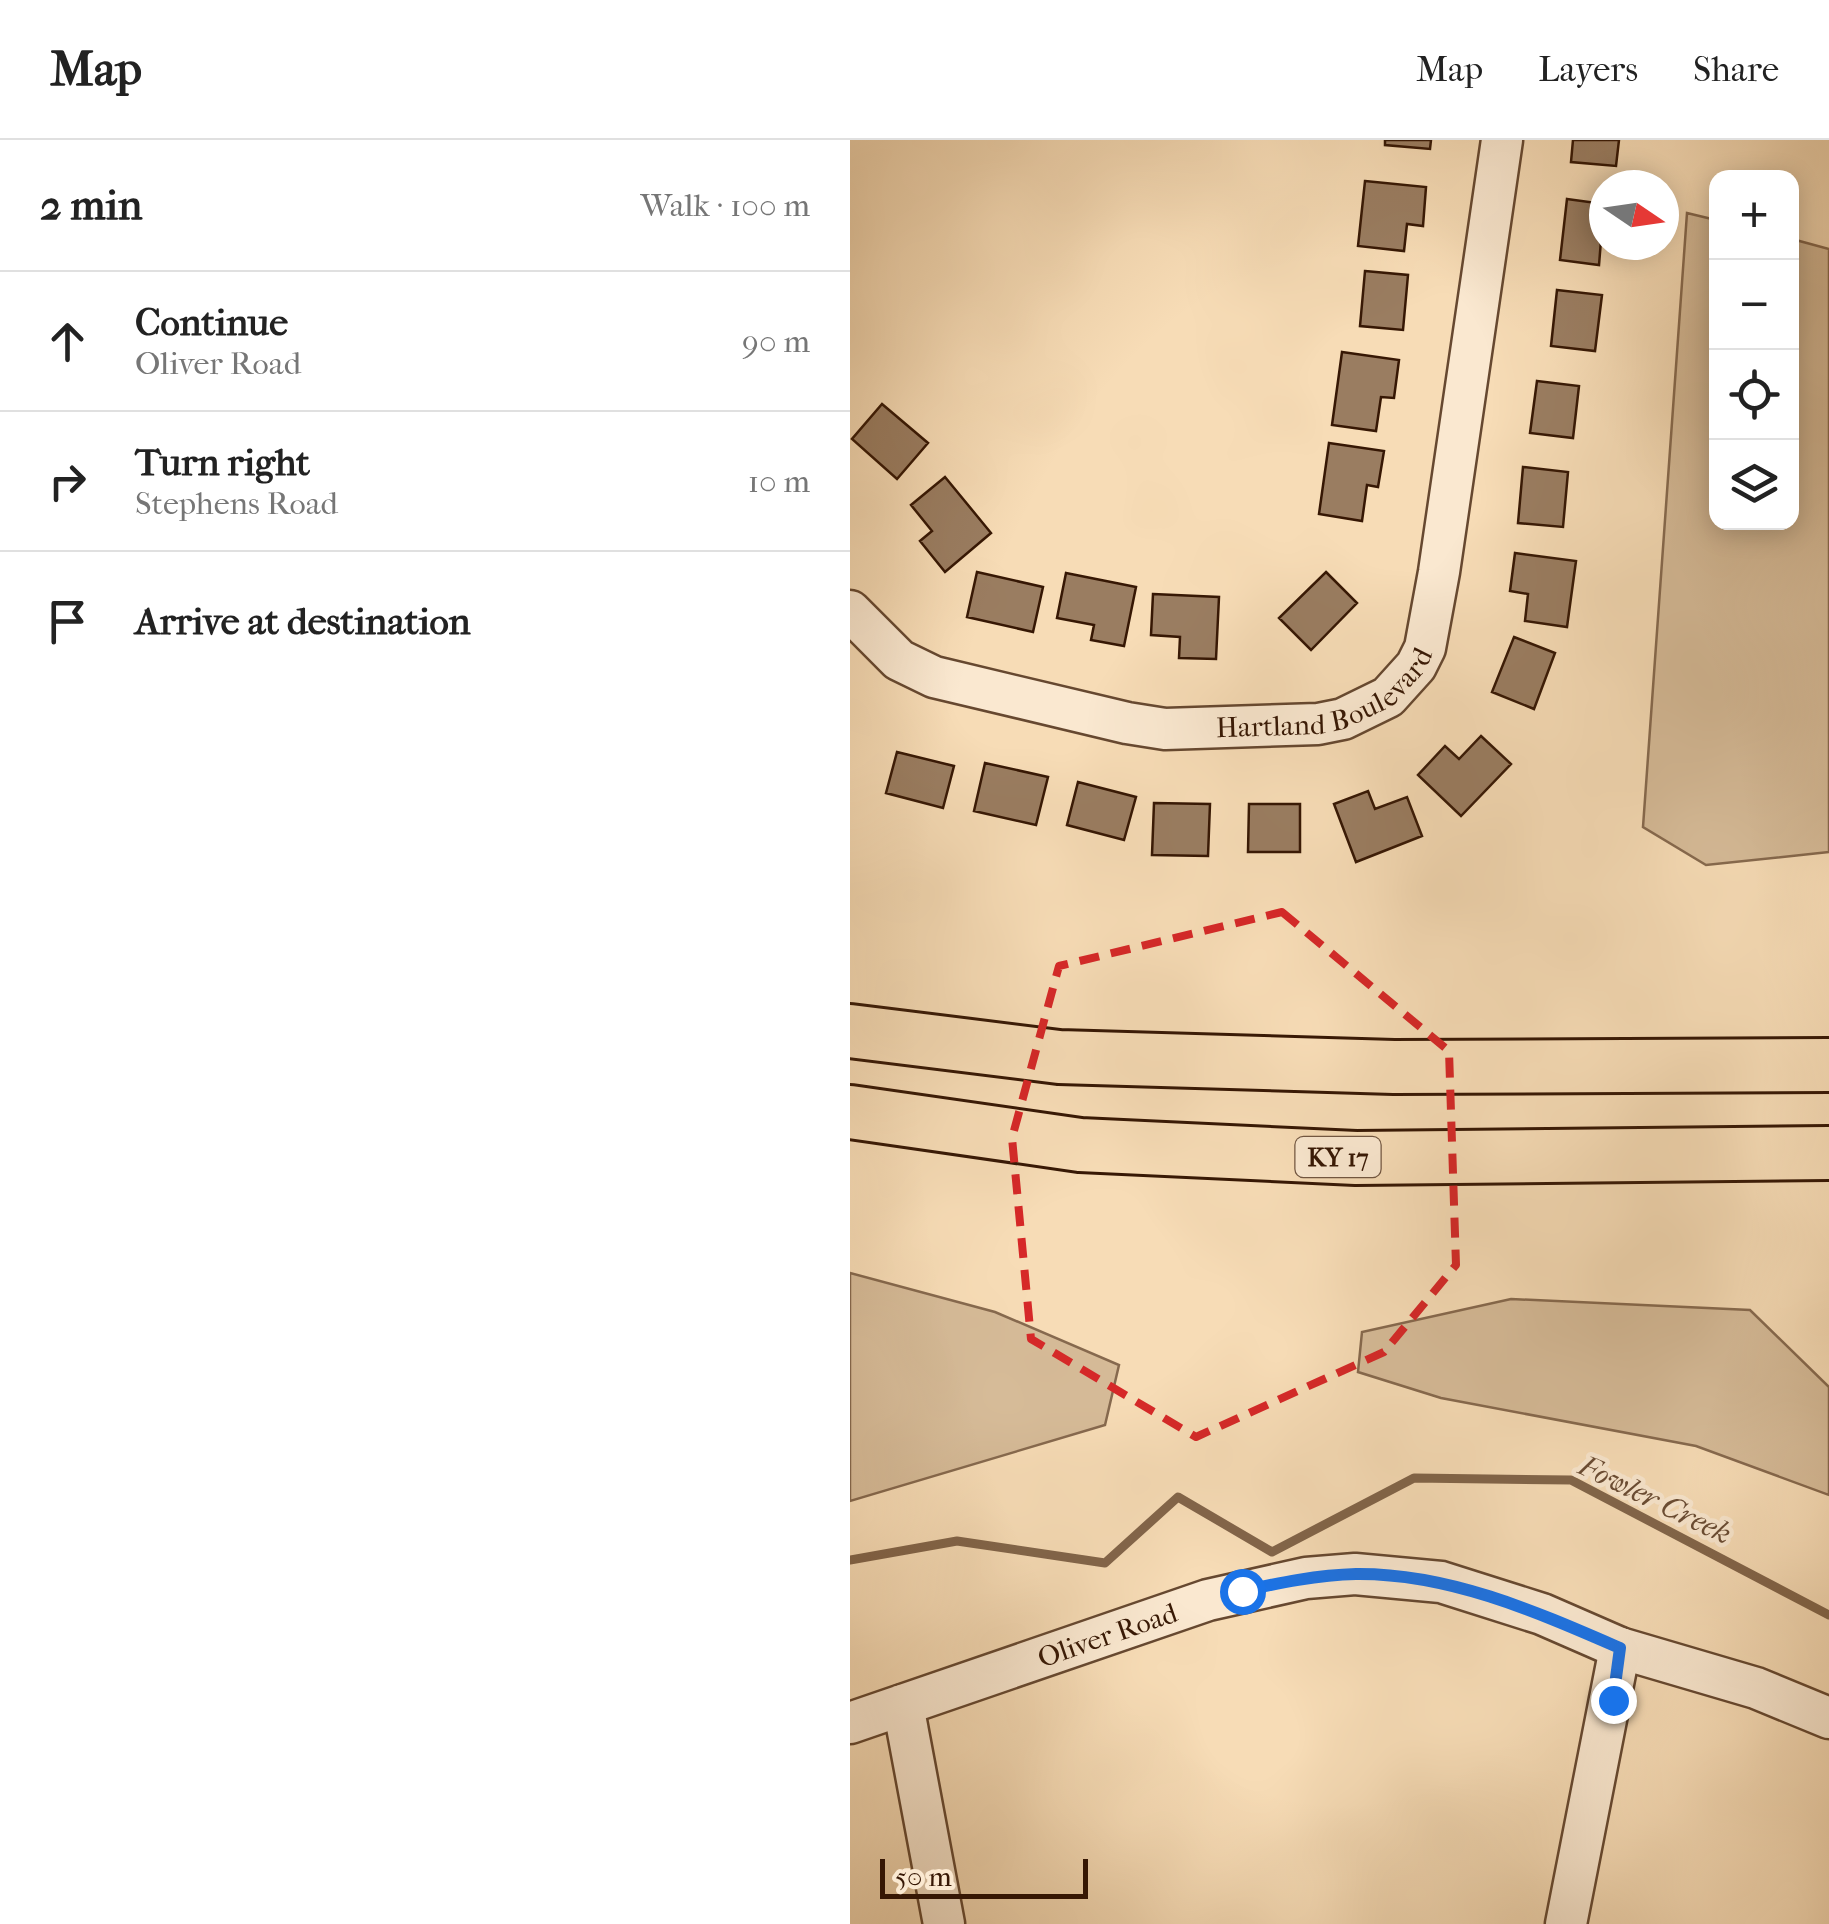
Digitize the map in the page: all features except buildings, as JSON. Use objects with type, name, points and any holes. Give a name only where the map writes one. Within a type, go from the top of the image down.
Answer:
[{"type":"main road","points":[[850,1031],[1059,1057],[1394,1067],[1829,1065]]},
{"type":"main road","name":"KY 17","points":[[850,1112],[1080,1145],[1337,1157],[1829,1154]]},
{"type":"street","name":"Hartland Boulevard","points":[[850,611],[899,660],[934,677],[1128,724],[1164,729],[1318,724],[1343,719],[1388,697],[1416,666],[1424,648],[1439,572],[1502,140]]},
{"type":"street","name":"Oliver Road","points":[[850,1723],[1208,1600],[1306,1578],[1354,1574],[1441,1582],[1542,1614],[1620,1648],[1708,1672],[1829,1718]]},
{"type":"street","points":[[1566,1924],[1613,1700],[1620,1648]]},
{"type":"street","points":[[903,1705],[944,1924]]},
{"type":"highlighted area","points":[[1282,912],[1449,1051],[1456,1265],[1384,1352],[1196,1437],[1031,1339],[1012,1138],[1059,966]]},
{"type":"shaded area","points":[[1687,213],[1709,218],[1709,530],[1799,530],[1799,241],[1829,249],[1829,852],[1706,865],[1643,827]]},
{"type":"shaded area","points":[[850,1273],[995,1312],[1119,1365],[1105,1425],[850,1501]]},
{"type":"shaded area","points":[[1511,1299],[1750,1310],[1829,1387],[1829,1495],[1696,1446],[1441,1398],[1358,1372],[1362,1332]]},
{"type":"waterway","name":"Fowler Creek","points":[[850,1560],[957,1541],[1105,1563],[1178,1497],[1272,1552],[1414,1478],[1571,1480],[1829,1615]]},
{"type":"route","points":[[1242,1591],[1306,1578],[1354,1574],[1441,1582],[1542,1614],[1620,1648],[1613,1700]]}]
